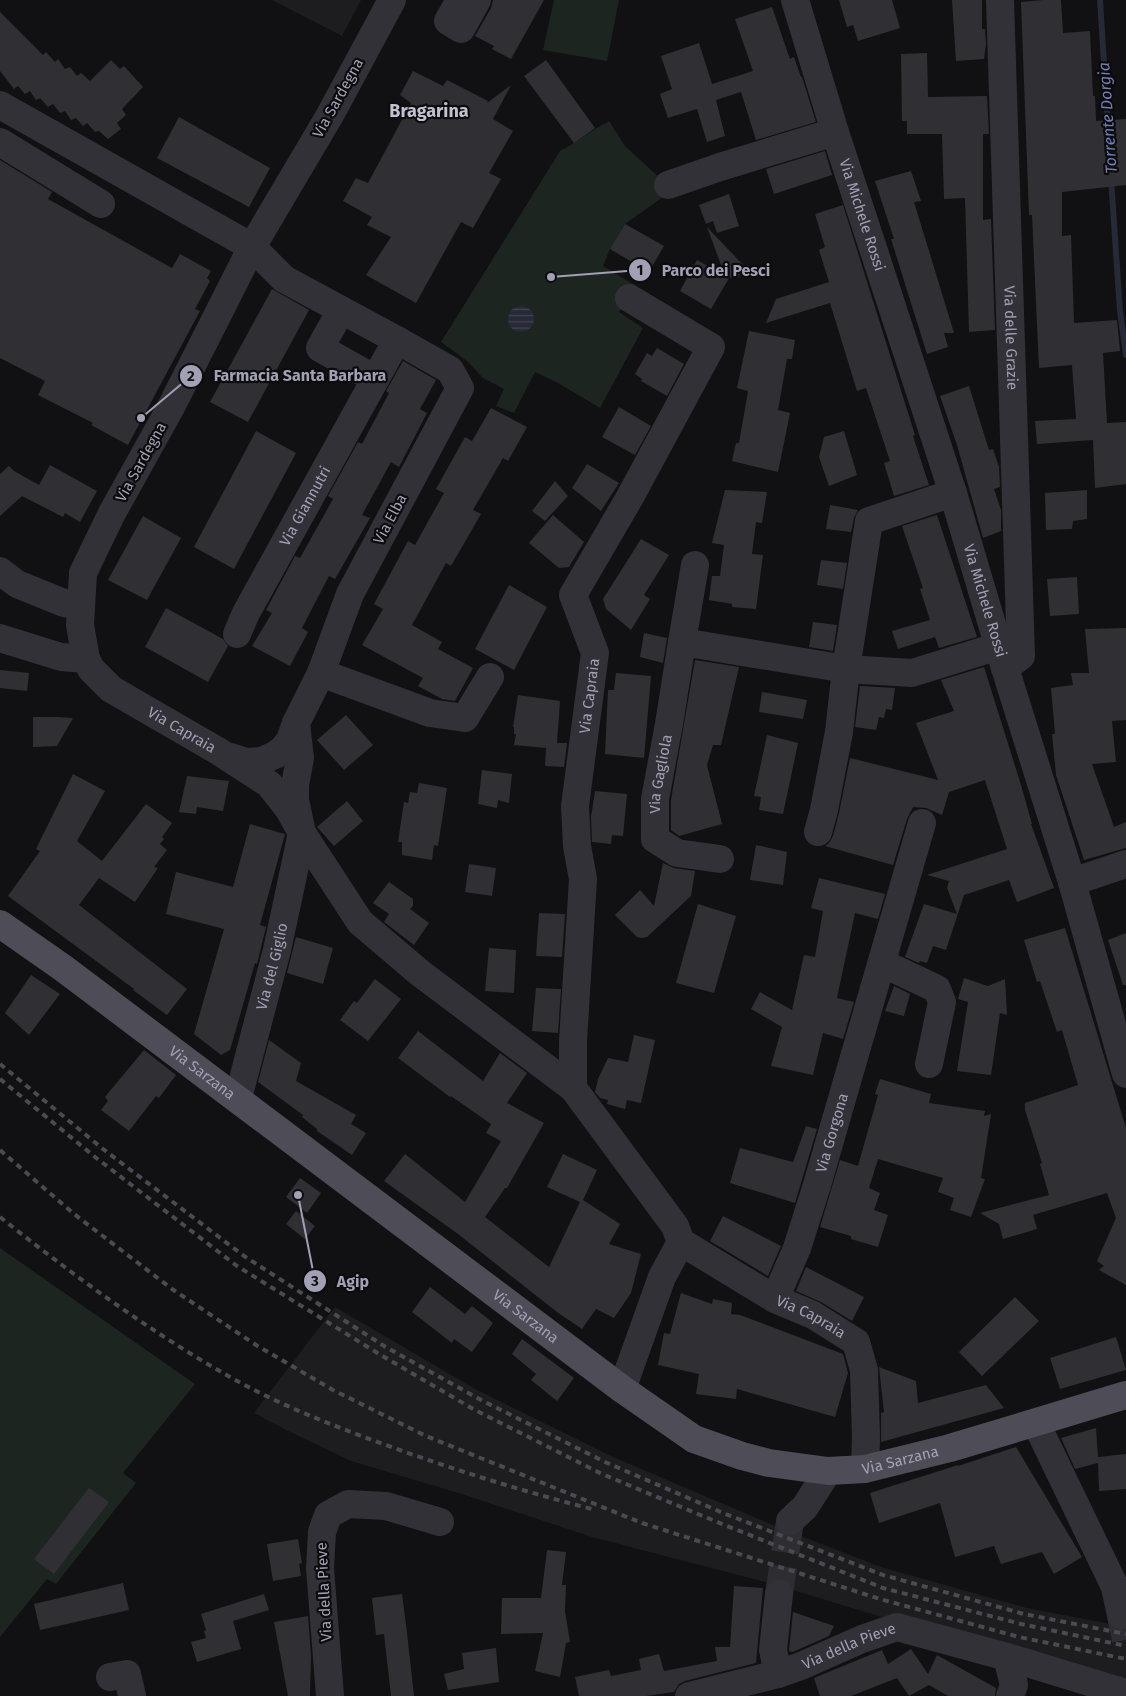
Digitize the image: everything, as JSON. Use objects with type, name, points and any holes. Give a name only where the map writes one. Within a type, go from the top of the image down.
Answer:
[{"type":"main road","name":"Via Sarzana","points":[[0,924],[63,968],[238,1098],[622,1389],[694,1439],[742,1456],[769,1463],[828,1471],[865,1469],[950,1448],[1126,1395]]},
{"type":"street","name":"Via Sardegna","points":[[86,659],[80,625],[83,573],[112,513],[171,407],[252,247],[330,115],[392,0]]},
{"type":"street","points":[[460,0],[448,22],[461,29],[477,0]]},
{"type":"street","name":"Via Michele Rossi","points":[[795,0],[834,132],[953,493],[1072,882],[1126,1074]]},
{"type":"street","name":"Via delle Grazie","points":[[1000,0],[1021,656],[1002,657]]},
{"type":"street","points":[[0,105],[252,247],[284,279],[397,340]]},
{"type":"street","points":[[668,186],[720,167],[834,132]]},
{"type":"street","points":[[0,142],[101,204]]},
{"type":"street","name":"Via Capraia","points":[[573,1088],[573,1041],[583,879],[577,846],[575,806],[595,653],[573,595],[630,497],[711,347],[630,298]]},
{"type":"street","points":[[341,310],[320,348],[374,379]]},
{"type":"street","name":"Via Elba","points":[[261,761],[275,755],[292,735],[321,673],[350,594],[460,388],[450,370],[397,340]]},
{"type":"street","name":"Via Giannutri","points":[[237,634],[263,582],[397,340]]},
{"type":"street","points":[[818,832],[839,732],[846,669],[869,521],[953,493]]},
{"type":"street","name":"Via Gagliola","points":[[695,565],[670,724],[655,799],[655,839],[677,853],[720,859]]},
{"type":"street","points":[[1,572],[29,581],[70,578],[83,573]]},
{"type":"street","points":[[1,572],[17,584],[64,603],[80,607]]},
{"type":"street","points":[[0,638],[61,657],[86,659]]},
{"type":"street","points":[[682,642],[846,669],[912,673],[1002,657]]},
{"type":"street","name":"Via Capraia","points":[[86,659],[91,669],[111,689],[269,784],[288,808],[302,833],[360,922],[420,973],[573,1088],[675,1226],[681,1242],[775,1298],[813,1315],[856,1342],[864,1370],[865,1469]]},
{"type":"street","points":[[321,673],[430,713],[465,718],[490,677]]},
{"type":"street","points":[[296,723],[300,758],[295,785],[295,800],[302,833]]},
{"type":"street","points":[[218,752],[240,761],[261,761],[278,770],[295,785]]},
{"type":"street","name":"Via Gorgona","points":[[775,1298],[797,1248],[812,1203],[922,823]]},
{"type":"street","name":"Via del Giglio","points":[[238,1098],[277,950],[302,833]]},
{"type":"street","points":[[1072,882],[1126,864]]},
{"type":"street","points":[[882,963],[937,989],[942,1002],[929,1064]]},
{"type":"street","points":[[622,1389],[662,1276],[681,1242]]},
{"type":"street","points":[[1036,1423],[1115,1586],[1121,1615]]},
{"type":"street","points":[[790,1521],[804,1507],[828,1471]]},
{"type":"street","name":"Via della Pieve","points":[[330,1696],[320,1568],[322,1532],[328,1515],[348,1504],[386,1506],[440,1522]]},
{"type":"street","points":[[778,1674],[773,1650],[779,1594]]},
{"type":"street","name":"Via della Pieve","points":[[689,1696],[778,1674],[862,1639],[897,1627],[1007,1657],[1119,1691],[1126,1696]]},
{"type":"street","points":[[1007,1657],[1014,1685],[1010,1696]]},
{"type":"street","points":[[110,1677],[127,1674],[132,1696]]},
{"type":"shaded area","points":[[272,0],[361,0],[342,36]]},
{"type":"shaded area","points":[[554,0],[619,0],[607,61],[543,50]]},
{"type":"shaded area","points":[[609,121],[625,146],[673,190],[625,224],[610,249],[603,266],[638,287],[619,312],[643,328],[600,408],[558,383],[535,372],[514,413],[496,406],[504,389],[483,378],[467,361],[441,342],[560,151]]},
{"type":"shaded area","points":[[0,1248],[195,1384],[123,1473],[136,1483],[56,1584],[47,1579],[0,1637]]},
{"type":"shaded area","points":[[335,1307],[477,1390],[611,1456],[773,1525],[881,1567],[1027,1608],[1126,1627],[1126,1681],[975,1645],[769,1583],[592,1537],[465,1495],[351,1461],[254,1413]]},
{"type":"water","points":[[521,306],[530,310],[534,319],[530,328],[521,332],[512,328],[508,319],[512,310]]},
{"type":"building","points":[[493,0],[544,0],[511,59],[492,49],[494,46],[475,36],[491,8]]},
{"type":"building","points":[[839,0],[892,0],[900,28],[858,41],[853,25],[847,27]]},
{"type":"building","points":[[952,0],[982,0],[982,29],[985,29],[986,44],[984,59],[956,61]]},
{"type":"building","points":[[1061,0],[1063,33],[1090,31],[1096,121],[1126,119],[1126,185],[1062,192],[1062,236],[1071,235],[1074,323],[1117,320],[1120,351],[1103,353],[1107,423],[1126,422],[1126,484],[1095,488],[1093,440],[1037,444],[1035,421],[1076,419],[1072,365],[1039,368],[1032,215],[1029,215],[1021,2]]},
{"type":"building","points":[[772,7],[790,59],[794,57],[802,77],[816,122],[756,140],[741,92],[716,100],[725,136],[707,142],[697,109],[668,118],[660,94],[672,89],[661,56],[699,43],[712,84],[753,71],[735,19]]},
{"type":"building","points":[[0,12],[43,55],[46,52],[55,62],[58,59],[65,69],[70,67],[77,76],[81,73],[90,81],[111,60],[120,69],[124,66],[143,87],[122,109],[126,115],[117,123],[121,129],[108,139],[99,131],[95,132],[87,123],[83,126],[76,118],[71,120],[65,111],[60,113],[53,104],[48,107],[40,98],[36,100],[30,91],[25,94],[18,86],[14,89],[0,71]]},
{"type":"building","points":[[927,53],[928,97],[987,96],[989,134],[983,134],[983,220],[991,219],[995,330],[969,332],[965,198],[944,199],[942,134],[907,134],[907,121],[902,121],[901,54]]},
{"type":"building","points":[[546,60],[595,128],[574,143],[524,76]]},
{"type":"building","points":[[413,71],[443,86],[447,80],[488,101],[487,103],[511,85],[493,119],[513,131],[489,173],[501,179],[473,228],[461,222],[416,303],[366,275],[391,237],[367,225],[372,217],[343,201],[356,178],[368,183],[411,103],[400,95]]},
{"type":"building","points":[[179,117],[270,168],[249,207],[157,158]]},
{"type":"building","points":[[825,151],[832,175],[774,194],[766,169]]},
{"type":"building","points":[[0,160],[52,192],[48,199],[172,268],[180,254],[211,271],[207,278],[210,281],[195,309],[200,311],[128,445],[91,425],[93,423],[38,395],[45,381],[0,358]]},
{"type":"building","points":[[911,171],[921,201],[914,202],[954,333],[944,333],[948,347],[927,354],[891,239],[894,239],[875,181]]},
{"type":"building","points":[[729,194],[739,226],[717,233],[713,221],[706,224],[699,205]]},
{"type":"building","points":[[843,205],[929,485],[894,496],[884,463],[890,461],[866,388],[857,391],[830,303],[766,323],[776,299],[829,282],[819,250],[825,247],[815,214]]},
{"type":"building","points":[[625,224],[664,246],[649,272],[610,249]]},
{"type":"building","points":[[707,227],[745,267],[738,278],[731,278],[724,273]]},
{"type":"building","points":[[697,260],[729,278],[711,309],[680,291]]},
{"type":"building","points":[[272,289],[309,310],[248,422],[210,402]]},
{"type":"building","points":[[749,331],[795,340],[792,359],[787,359],[778,410],[790,413],[778,472],[732,461],[736,443],[739,443],[748,391],[737,388]]},
{"type":"building","points":[[657,348],[684,364],[667,396],[641,381],[642,379],[635,374],[647,353],[652,356]]},
{"type":"building","points":[[403,361],[436,380],[420,409],[427,413],[399,467],[391,462],[362,515],[370,518],[335,579],[329,576],[302,628],[308,632],[290,666],[252,646],[272,613],[266,610],[295,556],[300,558],[333,499],[328,496],[358,442],[362,444],[389,393],[386,391]]},
{"type":"building","points":[[969,386],[989,450],[993,449],[999,467],[1000,487],[994,489],[1001,510],[1001,531],[983,538],[957,445],[940,396]]},
{"type":"building","points":[[619,407],[651,426],[635,455],[602,437]]},
{"type":"building","points":[[491,408],[527,427],[508,461],[503,458],[473,510],[481,514],[451,566],[446,563],[412,625],[442,642],[438,649],[473,668],[455,701],[442,699],[418,686],[423,678],[362,645],[383,609],[374,604],[408,541],[415,545],[444,493],[436,489],[465,437],[472,441]]},
{"type":"building","points":[[256,431],[296,453],[234,569],[194,547]]},
{"type":"building","points":[[844,431],[857,475],[829,486],[819,457],[824,437]]},
{"type":"building","points":[[587,464],[619,483],[601,511],[572,488]]},
{"type":"building","points":[[50,465],[97,491],[80,522],[65,513],[63,517],[22,496],[0,516],[0,474],[9,466],[14,471],[39,485]]},
{"type":"building","points":[[555,481],[568,496],[545,521],[532,511]]},
{"type":"building","points":[[725,490],[767,492],[762,523],[756,522],[752,554],[763,555],[756,609],[732,607],[732,604],[709,600],[712,576],[720,576],[724,545],[712,543]]},
{"type":"building","points":[[1087,490],[1087,519],[1073,521],[1072,529],[1046,530],[1045,493]]},
{"type":"building","points":[[830,505],[858,510],[851,532],[826,529]]},
{"type":"building","points":[[553,515],[584,542],[569,567],[559,568],[529,543]]},
{"type":"building","points":[[937,515],[977,637],[939,648],[935,637],[898,649],[892,631],[930,620],[920,589],[923,588],[902,526]]},
{"type":"building","points":[[143,516],[181,538],[147,600],[108,580]]},
{"type":"building","points":[[641,539],[669,555],[644,595],[650,599],[631,630],[606,609],[603,599]]},
{"type":"building","points":[[821,560],[847,563],[843,589],[817,585]]},
{"type":"building","points":[[1077,577],[1079,614],[1050,616],[1047,579]]},
{"type":"building","points":[[509,585],[547,607],[514,670],[475,649]]},
{"type":"building","points":[[166,608],[223,639],[228,646],[208,682],[145,647]]},
{"type":"building","points":[[813,622],[837,625],[833,651],[809,647]]},
{"type":"building","points":[[1126,628],[1126,720],[1112,721],[1116,762],[1092,764],[1114,827],[1126,822],[1126,848],[1084,860],[1056,775],[1052,734],[1055,734],[1051,688],[1073,685],[1071,673],[1089,673],[1085,629]]},
{"type":"building","points":[[644,633],[667,638],[663,663],[640,657]]},
{"type":"building","points":[[695,660],[739,667],[721,745],[713,745],[707,765],[722,824],[679,836],[671,830],[671,800]]},
{"type":"building","points":[[984,667],[1021,785],[1031,824],[1054,888],[1017,902],[1009,880],[964,895],[946,950],[933,946],[927,963],[920,961],[919,963],[905,957],[924,904],[957,914],[947,888],[949,881],[927,875],[1007,849],[985,780],[949,792],[942,815],[926,808],[913,807],[907,819],[893,865],[825,846],[833,836],[850,758],[938,780],[916,723],[954,711],[941,680]]},
{"type":"building","points":[[0,670],[29,673],[27,691],[0,688]]},
{"type":"building","points":[[616,673],[651,676],[644,758],[605,754],[608,690],[614,690]]},
{"type":"building","points":[[860,686],[895,688],[892,710],[886,709],[884,718],[879,717],[876,730],[855,727]]},
{"type":"building","points":[[762,692],[807,700],[803,719],[759,712]]},
{"type":"building","points":[[518,695],[560,701],[557,743],[567,743],[564,767],[545,766],[546,748],[514,745],[516,734],[514,734],[513,727]]},
{"type":"building","points":[[346,715],[373,745],[344,770],[317,740]]},
{"type":"building","points":[[33,717],[73,718],[57,746],[33,747]]},
{"type":"building","points":[[767,735],[798,743],[783,814],[759,810],[761,797],[754,796]]},
{"type":"building","points":[[482,770],[512,774],[509,803],[498,800],[497,808],[478,804]]},
{"type":"building","points":[[73,774],[105,791],[77,841],[102,861],[146,804],[172,823],[162,837],[164,839],[160,844],[167,850],[154,867],[158,868],[135,902],[99,878],[79,905],[187,989],[167,1015],[8,896],[40,851],[36,849]]},
{"type":"building","points":[[187,776],[229,781],[223,811],[197,807],[196,814],[179,812]]},
{"type":"building","points":[[419,783],[447,788],[438,846],[434,845],[432,860],[402,855],[402,842],[398,842],[404,802],[408,803],[410,792],[417,793]]},
{"type":"building","points":[[595,791],[627,794],[623,836],[612,835],[611,844],[592,842],[591,817]]},
{"type":"building","points":[[347,801],[363,821],[334,846],[317,827]]},
{"type":"building","points":[[250,824],[285,834],[260,925],[266,927],[257,964],[255,963],[230,1050],[221,1055],[194,1034],[224,929],[166,914],[176,872],[233,887]]},
{"type":"building","points":[[756,845],[787,852],[783,885],[750,880]]},
{"type":"building","points":[[663,863],[674,868],[695,871],[691,896],[647,937],[637,937],[615,915],[640,890],[654,906]]},
{"type":"building","points":[[469,864],[496,868],[492,896],[465,892]]},
{"type":"building","points":[[819,878],[885,894],[878,919],[855,913],[837,998],[854,1002],[843,1039],[823,1033],[813,1075],[771,1066],[782,1027],[751,1009],[760,992],[792,1010],[804,955],[815,957],[823,911],[811,908]]},
{"type":"building","points":[[389,882],[413,899],[413,906],[410,909],[429,923],[414,945],[384,922],[389,914],[373,903]]},
{"type":"building","points":[[698,904],[736,916],[714,993],[676,983]]},
{"type":"building","points":[[539,913],[565,914],[562,957],[536,956]]},
{"type":"building","points":[[1065,928],[1126,1128],[1126,1285],[1099,1270],[1104,1266],[1097,1261],[1116,1218],[1107,1193],[1033,1215],[1037,1229],[1003,1239],[999,1224],[980,1213],[1049,1195],[1040,1164],[1042,1163],[1025,1110],[1025,1103],[1078,1085],[1062,1030],[1057,1032],[1040,981],[1037,982],[1024,940]]},
{"type":"building","points":[[1126,933],[1126,985],[1123,985],[1108,940]]},
{"type":"building","points":[[296,937],[333,948],[323,984],[287,973]]},
{"type":"building","points":[[489,948],[516,950],[514,993],[485,991]]},
{"type":"building","points":[[31,975],[60,994],[29,1035],[5,1013]]},
{"type":"building","points":[[964,978],[988,986],[1005,979],[1007,1015],[1000,1013],[991,1075],[957,1071],[968,1002],[958,999]]},
{"type":"building","points":[[375,979],[401,999],[368,1041],[340,1020],[354,1001],[357,1003]]},
{"type":"building","points":[[894,986],[910,994],[904,1016],[885,1011]]},
{"type":"building","points":[[536,988],[561,989],[558,1033],[532,1031]]},
{"type":"building","points":[[418,1031],[483,1081],[500,1053],[527,1073],[507,1103],[544,1123],[507,1188],[505,1188],[485,1217],[549,1267],[580,1202],[547,1187],[563,1154],[597,1170],[583,1200],[620,1224],[609,1244],[641,1254],[631,1293],[614,1318],[596,1309],[582,1329],[557,1312],[458,1234],[384,1181],[405,1154],[465,1202],[501,1141],[486,1133],[491,1124],[450,1097],[398,1058]]},
{"type":"building","points":[[634,1035],[655,1040],[641,1103],[627,1100],[625,1109],[607,1104],[608,1100],[600,1098],[595,1092],[598,1079],[608,1058],[628,1062]]},
{"type":"building","points":[[269,1040],[301,1063],[296,1081],[356,1115],[351,1124],[366,1133],[352,1155],[317,1131],[302,1117],[303,1115],[258,1082]]},
{"type":"building","points":[[144,1050],[176,1075],[159,1098],[156,1096],[129,1131],[101,1110],[108,1101],[105,1097]]},
{"type":"building","points":[[880,1079],[931,1094],[929,1103],[985,1111],[984,1116],[991,1114],[981,1178],[985,1179],[971,1217],[950,1210],[954,1198],[938,1192],[943,1178],[878,1159],[869,1188],[880,1193],[874,1210],[888,1215],[878,1247],[851,1239],[851,1236],[820,1227],[840,1160],[858,1166],[878,1095],[875,1094]]},
{"type":"building","points":[[806,1126],[817,1129],[795,1203],[730,1183],[740,1148],[793,1162]]},
{"type":"building","points":[[300,1178],[321,1193],[307,1213],[286,1197]]},
{"type":"building","points":[[296,1211],[315,1226],[305,1239],[286,1224]]},
{"type":"building","points":[[723,1216],[781,1246],[768,1276],[710,1241]]},
{"type":"building","points":[[806,1267],[864,1297],[852,1321],[821,1302],[796,1291]]},
{"type":"building","points":[[430,1287],[465,1314],[472,1306],[493,1323],[472,1352],[454,1339],[452,1343],[412,1312]]},
{"type":"building","points":[[681,1293],[712,1304],[713,1299],[732,1303],[731,1314],[740,1315],[843,1354],[848,1373],[835,1417],[737,1389],[736,1399],[696,1394],[699,1374],[658,1365],[664,1333],[670,1334]]},
{"type":"building","points":[[1015,1297],[1039,1321],[982,1376],[959,1352]]},
{"type":"building","points":[[1116,1337],[1126,1370],[1060,1389],[1050,1358]]},
{"type":"building","points":[[522,1339],[574,1378],[557,1401],[531,1380],[536,1374],[512,1354]]},
{"type":"building","points":[[879,1367],[916,1381],[918,1403],[986,1385],[1004,1408],[881,1442],[881,1413],[884,1412]]},
{"type":"building","points":[[1096,1428],[1098,1457],[1126,1454],[1126,1489],[1099,1491],[1098,1463],[1075,1469],[1061,1438]]},
{"type":"building","points":[[1016,1447],[1082,1557],[1054,1574],[1042,1552],[1001,1564],[994,1546],[955,1557],[940,1503],[879,1523],[870,1493]]},
{"type":"building","points":[[89,1488],[109,1502],[54,1574],[34,1559]]},
{"type":"building","points":[[298,1539],[302,1563],[299,1564],[301,1576],[273,1581],[267,1544]]},
{"type":"building","points":[[547,1550],[566,1552],[562,1585],[566,1585],[565,1611],[570,1642],[566,1643],[560,1677],[535,1671],[543,1633],[501,1634],[502,1598],[541,1598]]},
{"type":"building","points":[[123,1583],[129,1610],[40,1630],[34,1604]]},
{"type":"building","points":[[734,1586],[763,1588],[756,1663],[685,1681],[679,1684],[674,1692],[646,1696],[579,1696],[575,1677],[609,1670],[611,1676],[641,1670],[639,1659],[659,1654],[664,1671],[717,1661],[715,1647],[730,1647]]},
{"type":"building","points":[[264,1594],[269,1610],[233,1621],[241,1649],[197,1662],[191,1642],[206,1638],[204,1631],[206,1630],[201,1614]]},
{"type":"building","points":[[402,1594],[414,1696],[391,1696],[384,1634],[376,1635],[372,1598]]},
{"type":"building","points":[[793,1612],[834,1626],[829,1636],[795,1651],[789,1651]]},
{"type":"building","points":[[308,1616],[311,1655],[310,1696],[288,1696],[274,1622]]},
{"type":"building","points":[[496,1648],[499,1682],[448,1690],[444,1674],[464,1669],[462,1653]]},
{"type":"building","points":[[911,1649],[928,1674],[937,1655],[996,1688],[995,1696],[948,1696],[929,1685],[909,1696],[897,1678],[851,1696],[820,1696],[814,1678],[882,1650],[888,1664]]},
{"type":"waterway","name":"Torrente Dorgia","points":[[1100,0],[1108,127]]},
{"type":"waterway","name":"Torrente Dorgia","points":[[1111,179],[1120,311],[1126,355]]},
{"type":"tunnel","points":[[779,1594],[790,1521]]},
{"type":"tunnel","points":[[1121,1615],[1126,1640]]},
{"type":"railway","points":[[0,1064],[103,1149],[244,1256],[384,1346],[481,1400],[605,1462],[723,1513],[883,1575],[1024,1614],[1126,1634]]},
{"type":"railway","points":[[0,1079],[95,1157],[237,1266],[379,1354],[475,1410],[602,1474],[883,1588],[1021,1624],[1126,1646]]},
{"type":"railway","points":[[0,1150],[74,1214],[172,1289],[256,1345],[333,1390],[426,1436],[642,1523],[880,1599],[1019,1637],[1126,1659]]},
{"type":"railway","points":[[0,1217],[83,1281],[170,1341],[230,1377],[265,1395],[301,1412],[375,1441],[512,1487],[596,1510]]},
{"type":"place","name":"Parco dei Pesci","points":[[551,277]]},
{"type":"place","name":"Farmacia Santa Barbara","points":[[141,418]]},
{"type":"place","name":"Agip","points":[[298,1195]]},
{"type":"district","name":"Bragarina","points":[[429,111]]}]
